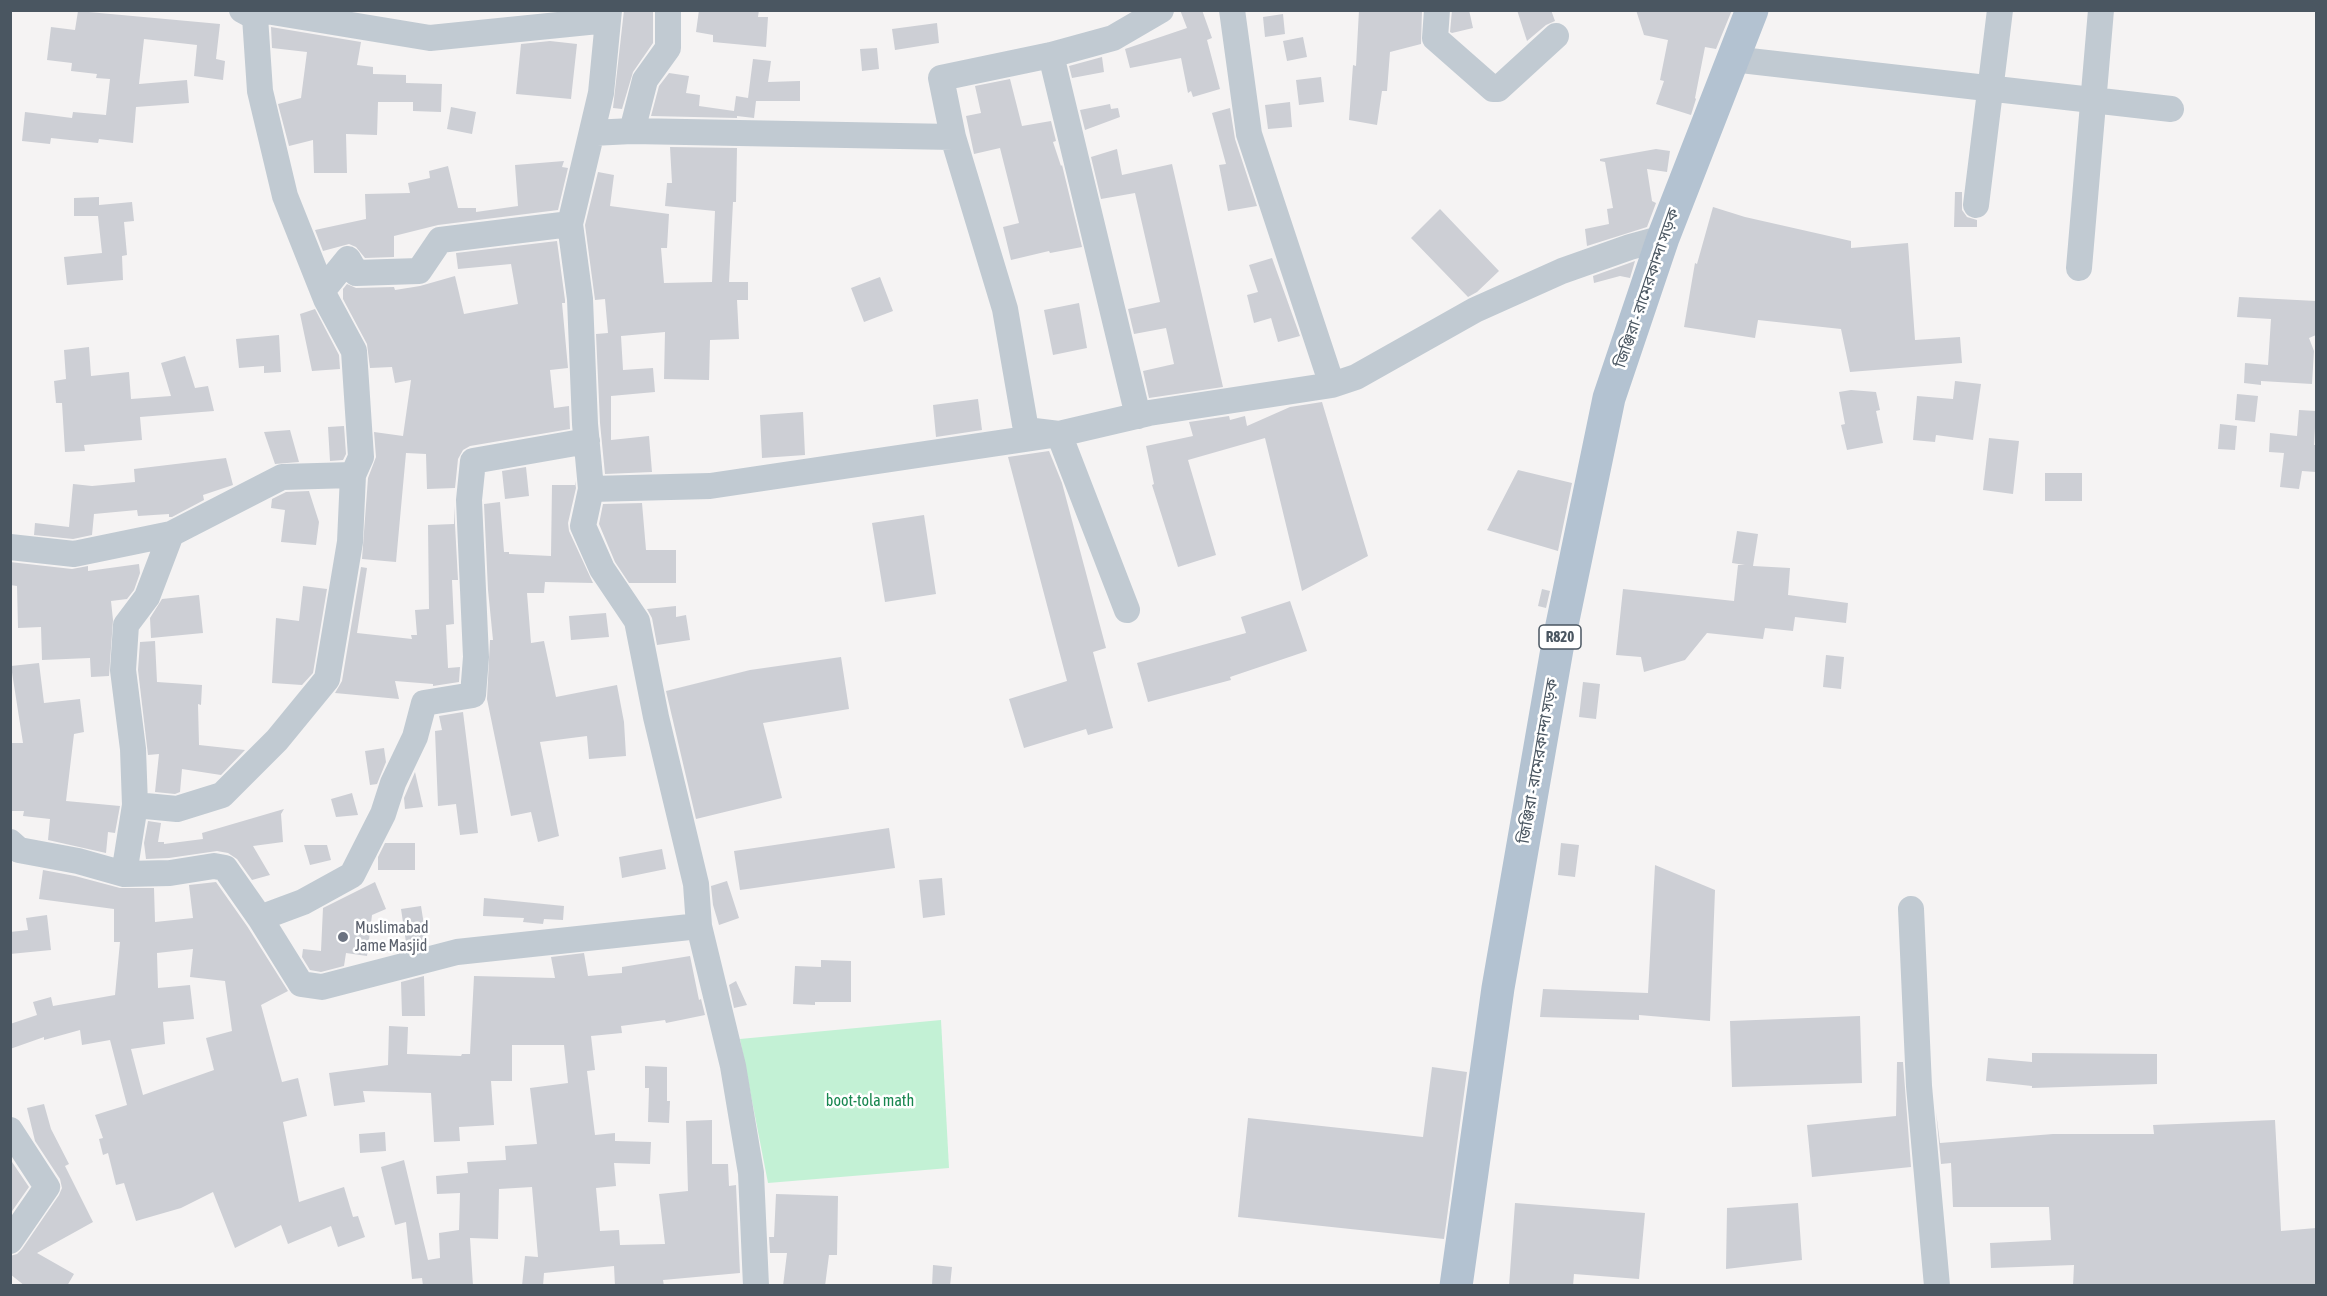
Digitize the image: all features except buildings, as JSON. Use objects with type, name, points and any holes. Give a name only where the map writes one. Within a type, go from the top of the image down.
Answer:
[{"type":"main road","name":"জিঞ্জিরা - রামেরকান্দা সড়ক","points":[[1456,1286],[1498,988],[1557,649],[1609,398],[1663,238],[1752,10]]},
{"type":"street","points":[[135,805],[177,809],[222,795],[277,740],[327,679],[350,542],[353,475],[361,457],[354,351],[323,290],[285,196],[260,91],[255,17],[242,10]]},
{"type":"street","points":[[260,10],[430,38],[608,15],[601,93],[570,224],[580,299],[586,441],[591,489],[583,526],[602,569],[637,621],[656,717],[696,884],[699,926],[734,1066],[749,1161],[756,1286]]},
{"type":"street","points":[[632,131],[645,80],[668,48],[668,10]]},
{"type":"street","points":[[1059,434],[1026,430],[1005,309],[953,137],[941,78],[1051,55],[1113,38],[1161,10]]},
{"type":"street","points":[[1232,10],[1249,134],[1332,385]]},
{"type":"street","points":[[1437,10],[1435,38],[1493,89],[1498,89],[1556,36]]},
{"type":"street","points":[[1976,205],[2000,10]]},
{"type":"street","points":[[2079,268],[2100,10]]},
{"type":"street","points":[[1051,55],[1138,416]]},
{"type":"street","points":[[1732,59],[2171,109]]},
{"type":"street","points":[[592,134],[632,131],[953,137]]},
{"type":"street","points":[[323,290],[348,259],[356,273],[419,271],[440,240],[570,224]]},
{"type":"street","points":[[591,489],[710,486],[1059,434],[1138,416],[1332,385],[1356,377],[1475,310],[1551,276],[1630,247],[1663,238]]},
{"type":"street","points":[[1059,434],[1127,610]]},
{"type":"street","points":[[260,918],[303,902],[352,875],[382,814],[393,783],[415,737],[424,703],[473,696],[476,657],[469,500],[472,461],[586,441]]},
{"type":"street","points":[[10,547],[74,554],[171,534],[282,477],[353,475]]},
{"type":"street","points":[[124,874],[135,805],[133,749],[123,670],[126,625],[147,597],[171,534]]},
{"type":"street","points":[[10,842],[20,850],[78,861],[124,874],[170,873],[214,866],[225,868],[260,918],[301,984],[322,987],[457,952],[699,926]]},
{"type":"street","points":[[1911,909],[1919,1086],[1937,1286]]},
{"type":"street","points":[[10,1130],[46,1187],[10,1241]]},
{"type":"green space","name":"boot-tola math","points":[[941,1020],[949,1168],[768,1183],[740,1039]]},
{"type":"place","name":"Muslimabad Jame Masjid","points":[[343,937]]}]
